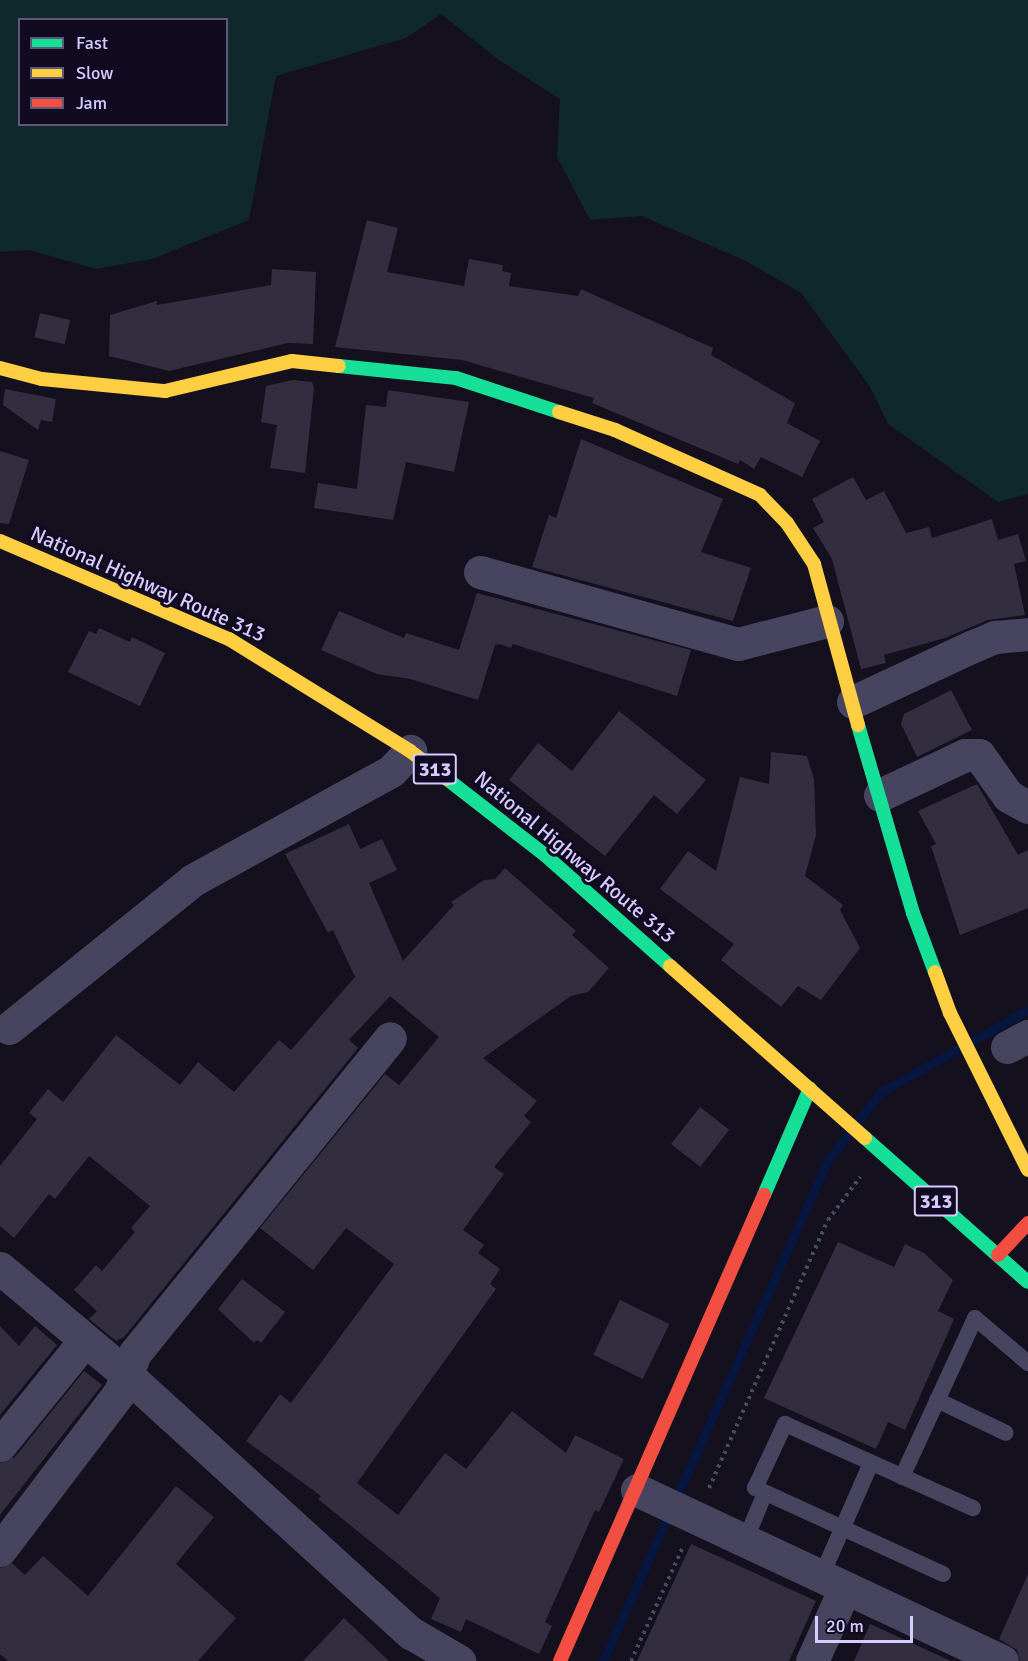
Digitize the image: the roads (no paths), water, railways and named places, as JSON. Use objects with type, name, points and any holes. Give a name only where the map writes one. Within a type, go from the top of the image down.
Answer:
[{"type":"main road","points":[[0,368],[42,379],[165,391],[292,361],[456,378],[526,398],[670,452],[760,495],[787,523],[814,564],[827,621],[914,913],[950,1013],[1028,1170]]},
{"type":"main road","name":"National Highway Route 313","points":[[0,541],[229,639],[410,751],[545,855],[1028,1282]]},
{"type":"main road","points":[[560,1661],[647,1494],[810,1088]]},
{"type":"main road","points":[[998,1256],[1028,1223]]},
{"type":"street","points":[[480,572],[738,644],[827,621]]},
{"type":"street","points":[[853,702],[917,669],[987,640],[1028,634]]},
{"type":"street","points":[[9,1028],[193,880],[391,771],[410,751]]},
{"type":"street","points":[[880,795],[965,754],[980,755],[1008,796],[1028,807]]},
{"type":"street","points":[[0,1551],[120,1392],[135,1353],[390,1038]]},
{"type":"street","points":[[0,1268],[126,1376],[411,1633],[459,1661]]},
{"type":"street","points":[[0,1445],[85,1340]]},
{"type":"street","points":[[647,1494],[999,1660]]},
{"type":"street","points":[[812,1661],[833,1583]]},
{"type":"lane","points":[[902,1477],[975,1318],[1028,1364]]},
{"type":"lane","points":[[937,1400],[1006,1434]]},
{"type":"lane","points":[[943,1574],[756,1488],[785,1424],[973,1508]]},
{"type":"lane","points":[[833,1583],[842,1528],[871,1463]]},
{"type":"lane","points":[[744,1540],[765,1493]]},
{"type":"waterway","points":[[603,1661],[828,1160],[881,1092],[1028,1010]]}]
